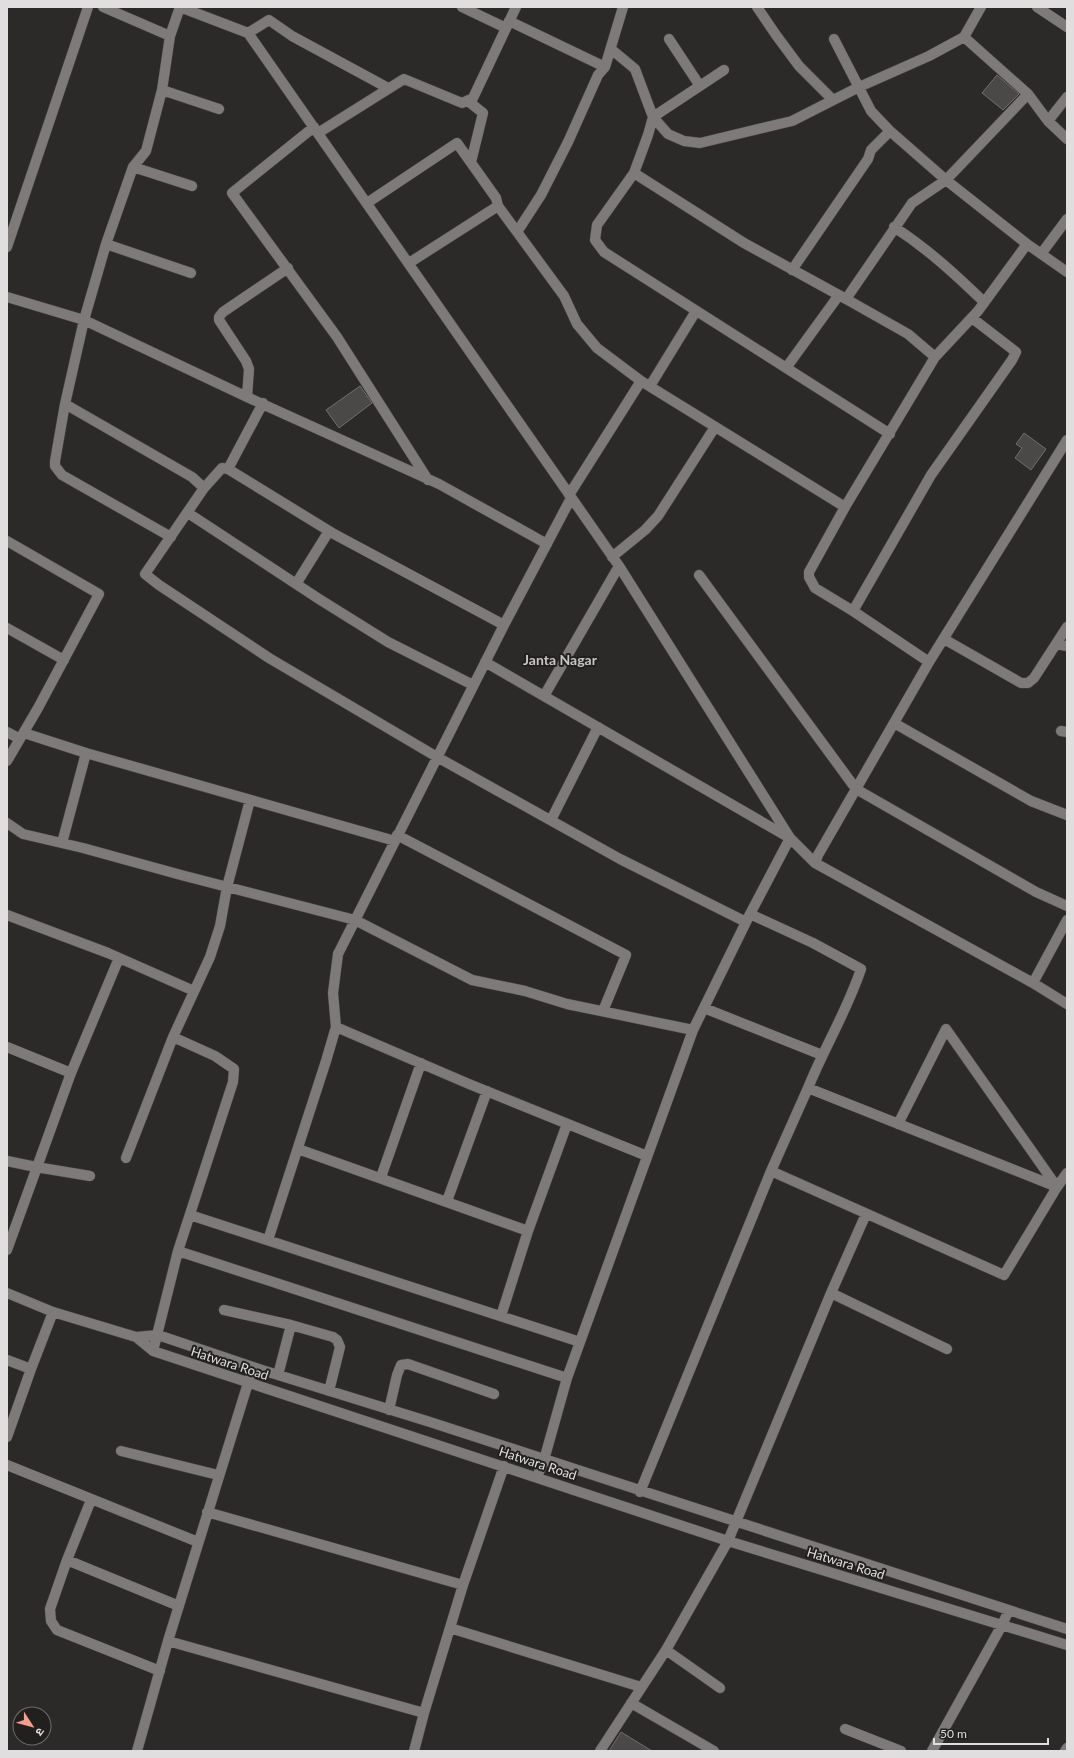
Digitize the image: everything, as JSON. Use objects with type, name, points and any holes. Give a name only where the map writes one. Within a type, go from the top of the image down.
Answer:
[{"type":"street","points":[[7,247],[88,7]]},
{"type":"street","points":[[103,7],[170,36]]},
{"type":"street","points":[[170,537],[58,471],[55,466],[55,461],[65,404],[84,320],[106,244],[134,167],[146,151],[162,90],[170,36],[180,7],[248,33],[619,566],[790,838],[815,863],[1033,983],[1067,1004]]},
{"type":"street","points":[[462,7],[605,67]]},
{"type":"street","points":[[428,480],[337,337],[232,193],[316,130],[404,79],[462,103],[473,98],[516,7]]},
{"type":"street","points":[[517,232],[542,195],[598,75],[605,67],[623,7]]},
{"type":"street","points":[[757,7],[799,66],[833,100]]},
{"type":"street","points":[[611,49],[635,69],[653,117],[668,134],[684,141],[700,143],[792,121],[859,87],[929,56],[964,38],[980,7]]},
{"type":"street","points":[[1037,7],[1067,27]]},
{"type":"street","points":[[248,33],[269,20],[292,36],[388,88]]},
{"type":"street","points":[[964,38],[1028,94],[1048,121],[1067,139]]},
{"type":"street","points":[[669,39],[700,86]]},
{"type":"street","points":[[834,39],[871,111],[890,131],[946,180],[1027,244],[1067,272]]},
{"type":"street","points":[[724,70],[653,117],[634,173],[597,225],[596,240],[604,252],[890,434]]},
{"type":"street","points":[[162,90],[219,109]]},
{"type":"street","points":[[786,368],[843,297],[912,202],[946,180],[1028,94]]},
{"type":"street","points":[[1048,121],[1067,97]]},
{"type":"street","points":[[468,101],[484,113],[471,162]]},
{"type":"street","points":[[792,270],[868,159],[871,150],[890,131]]},
{"type":"street","points":[[366,203],[457,143],[496,198],[498,206],[564,296],[577,324],[598,348],[641,381],[845,507]]},
{"type":"street","points":[[134,167],[192,186]]},
{"type":"street","points":[[634,173],[744,243],[908,334],[935,357]]},
{"type":"street","points":[[409,263],[498,206]]},
{"type":"street","points":[[1041,254],[1067,220]]},
{"type":"street","points":[[894,227],[914,240],[984,302]]},
{"type":"street","points":[[106,244],[191,273]]},
{"type":"street","points":[[929,662],[853,611],[815,588],[809,577],[809,572],[845,507],[935,357],[972,318],[1027,244]]},
{"type":"street","points":[[247,397],[249,369],[246,360],[219,320],[219,317],[223,312],[288,268]]},
{"type":"street","points":[[7,297],[84,320],[428,480],[547,544]]},
{"type":"street","points":[[650,386],[696,311]]},
{"type":"street","points":[[853,611],[932,475],[1012,360],[1016,352],[972,318]]},
{"type":"street","points":[[268,1240],[336,1027],[333,993],[338,954],[436,757],[547,544],[570,496],[641,381]]},
{"type":"street","points":[[65,404],[192,477],[204,488]]},
{"type":"street","points":[[228,469],[263,404]]},
{"type":"street","points":[[612,557],[645,530],[658,516],[715,427]]},
{"type":"street","points":[[815,863],[929,662],[1067,440]]},
{"type":"street","points":[[504,624],[329,531],[228,469],[222,468],[204,488],[145,574],[158,585],[269,658],[436,757],[620,859],[748,918],[813,943],[861,969],[852,995],[822,1055],[771,1171],[640,1492]]},
{"type":"street","points":[[188,512],[296,584],[388,642],[473,685]]},
{"type":"street","points":[[296,584],[329,531]]},
{"type":"street","points":[[7,541],[99,594],[7,761]]},
{"type":"street","points":[[544,696],[619,566]]},
{"type":"street","points":[[699,575],[856,789],[1036,892],[1067,906]]},
{"type":"street","points":[[944,639],[1021,683],[1028,683],[1034,678],[1067,627]]},
{"type":"street","points":[[7,628],[64,660]]},
{"type":"street","points":[[1056,644],[1067,646]]},
{"type":"street","points":[[485,662],[790,838]]},
{"type":"street","points":[[894,723],[1030,801],[1067,815]]},
{"type":"street","points":[[551,820],[598,727]]},
{"type":"street","points":[[7,732],[250,800],[396,838],[626,955],[603,1010]]},
{"type":"street","points":[[62,843],[86,753]]},
{"type":"street","points":[[126,1158],[173,1037],[210,957],[220,926],[227,887],[250,800]]},
{"type":"street","points":[[7,823],[23,834],[355,920],[472,980],[525,991],[567,1004],[603,1010],[693,1030]]},
{"type":"street","points":[[537,1477],[544,1460],[567,1378],[693,1030],[748,918],[790,838]]},
{"type":"street","points":[[7,915],[119,958],[194,991]]},
{"type":"street","points":[[1033,983],[1067,920]]},
{"type":"street","points":[[7,1250],[71,1073],[119,958]]},
{"type":"street","points":[[704,1008],[822,1055]]},
{"type":"street","points":[[336,1027],[421,1064],[647,1156]]},
{"type":"street","points":[[898,1124],[946,1029],[1057,1187]]},
{"type":"street","points":[[153,1351],[178,1251],[233,1082],[234,1069],[215,1056],[173,1037]]},
{"type":"street","points":[[7,1048],[71,1073]]},
{"type":"street","points":[[381,1178],[421,1064]]},
{"type":"street","points":[[808,1088],[1057,1187]]},
{"type":"street","points":[[447,1201],[487,1091]]},
{"type":"street","points":[[501,1316],[528,1231],[567,1124]]},
{"type":"street","points":[[298,1149],[528,1231]]},
{"type":"street","points":[[7,1161],[90,1176]]},
{"type":"street","points":[[771,1171],[1004,1275],[1067,1173]]},
{"type":"street","points":[[600,1751],[666,1650],[737,1523],[831,1293],[866,1214]]},
{"type":"street","points":[[190,1215],[580,1342]]},
{"type":"street","points":[[178,1251],[567,1378]]},
{"type":"street","name":"Hatwara Road","points":[[7,1293],[54,1312],[136,1337],[153,1351],[248,1383],[504,1466],[728,1541],[1067,1645]]},
{"type":"street","points":[[831,1293],[947,1349]]},
{"type":"street","points":[[224,1310],[291,1325],[333,1337],[339,1343],[340,1347],[330,1391]]},
{"type":"street","points":[[7,1437],[31,1369],[54,1312]]},
{"type":"street","points":[[278,1375],[291,1325]]},
{"type":"street","points":[[136,1337],[158,1335],[253,1367],[1067,1629]]},
{"type":"street","points":[[7,1360],[31,1369]]},
{"type":"street","points":[[389,1410],[397,1375],[401,1365],[404,1364],[408,1364],[494,1394]]},
{"type":"street","points":[[137,1751],[168,1641],[218,1475],[253,1367]]},
{"type":"street","points":[[121,1451],[218,1475]]},
{"type":"street","points":[[7,1465],[198,1542]]},
{"type":"street","points":[[414,1751],[463,1584],[504,1466]]},
{"type":"street","points":[[91,1500],[67,1560],[50,1609],[53,1626],[66,1634],[160,1671]]},
{"type":"street","points":[[207,1512],[463,1584]]},
{"type":"street","points":[[67,1560],[179,1606]]},
{"type":"street","points":[[932,1751],[1009,1610]]},
{"type":"street","points":[[450,1628],[641,1687]]},
{"type":"street","points":[[168,1641],[424,1713]]},
{"type":"street","points":[[666,1650],[720,1688]]},
{"type":"street","points":[[631,1704],[714,1751]]},
{"type":"street","points":[[845,1729],[901,1751]]},
{"type":"building","points":[[997,75],[1019,94],[1003,110],[982,93]]},
{"type":"building","points":[[360,386],[372,403],[339,428],[326,410]]},
{"type":"building","points":[[1024,433],[1046,449],[1031,470],[1015,458],[1022,448],[1016,444]]},
{"type":"building","points":[[621,1732],[652,1751],[609,1751]]},
{"type":"district","name":"Janta Nagar","points":[[560,659]]}]
